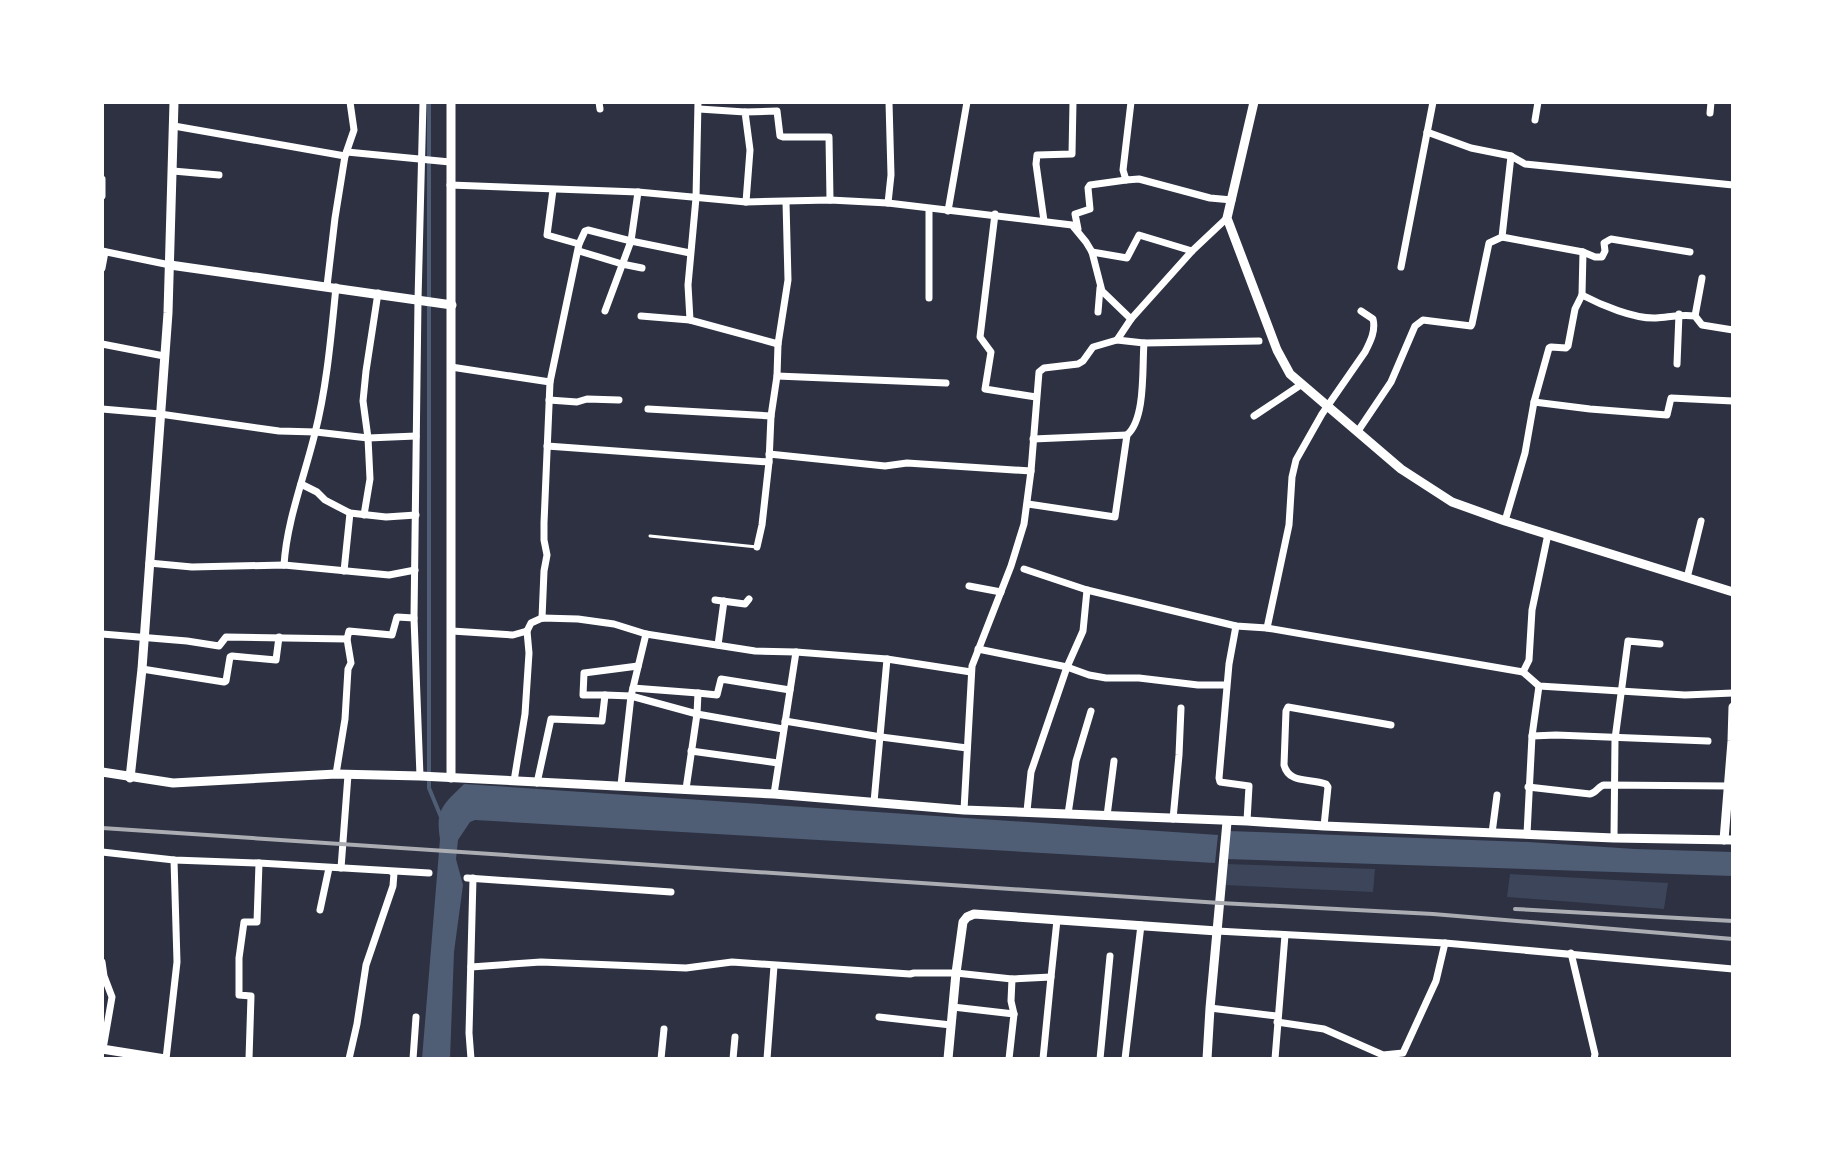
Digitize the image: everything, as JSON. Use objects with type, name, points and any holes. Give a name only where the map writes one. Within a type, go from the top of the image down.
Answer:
[{"type":"street","points":[[130,778],[142,669],[170,265],[174,102]]},
{"type":"street","points":[[284,565],[290,521],[316,432],[329,357],[335,218],[346,154],[354,130],[350,102]]},
{"type":"street","points":[[420,776],[414,618],[416,436],[422,301],[423,102]]},
{"type":"street","points":[[451,102],[448,162],[452,305],[451,778]]},
{"type":"street","points":[[888,203],[891,175],[889,102]]},
{"type":"street","points":[[948,211],[967,102]]},
{"type":"street","points":[[1044,221],[1037,155],[1072,154],[1073,102]]},
{"type":"street","points":[[1126,180],[1123,170],[1131,102]]},
{"type":"street","points":[[1117,340],[1131,319],[1192,251],[1227,218],[1254,102]]},
{"type":"street","points":[[1401,267],[1433,102]]},
{"type":"street","points":[[1535,120],[1538,102]]},
{"type":"street","points":[[1710,113],[1711,102]]},
{"type":"street","points":[[690,320],[688,285],[696,198],[698,105],[745,112],[777,111],[780,136],[829,137],[830,200]]},
{"type":"street","points":[[745,112],[750,150],[746,202]]},
{"type":"street","points":[[174,126],[346,154],[448,162]]},
{"type":"street","points":[[1427,132],[1471,148],[1511,156],[1525,164],[1733,185]]},
{"type":"street","points":[[1502,237],[1511,156]]},
{"type":"street","points":[[173,171],[219,175]]},
{"type":"street","points":[[102,179],[102,196]]},
{"type":"street","points":[[1079,232],[1075,214],[1090,209],[1090,185],[1139,179],[1210,198],[1232,200]]},
{"type":"street","points":[[450,185],[638,192],[746,202],[830,200],[888,203],[1072,225],[1092,252],[1100,286],[1098,312]]},
{"type":"street","points":[[553,190],[547,235],[622,264],[642,268]]},
{"type":"street","points":[[605,311],[631,241],[638,192]]},
{"type":"street","points":[[757,547],[769,458],[778,344],[788,280],[786,202]]},
{"type":"street","points":[[929,209],[929,298]]},
{"type":"street","points":[[995,214],[980,337],[991,352],[985,389],[1036,397]]},
{"type":"street","points":[[1227,218],[1282,361],[1290,374],[1401,469],[1443,497],[1468,508],[1733,592]]},
{"type":"street","points":[[542,618],[547,555],[544,533],[550,382],[585,231],[690,253]]},
{"type":"street","points":[[1092,252],[1127,258],[1139,235],[1192,251]]},
{"type":"street","points":[[1358,431],[1391,382],[1415,326],[1423,320],[1471,326],[1489,243],[1502,237],[1602,257],[1604,243],[1611,239],[1690,252]]},
{"type":"street","points":[[102,268],[104,251],[170,265],[452,305]]},
{"type":"street","points":[[1505,521],[1525,453],[1534,402],[1549,348],[1568,346],[1575,309],[1582,295],[1583,252]]},
{"type":"street","points":[[1695,316],[1702,278]]},
{"type":"street","points":[[1100,286],[1131,319]]},
{"type":"street","points":[[364,515],[370,481],[363,401],[378,293]]},
{"type":"street","points":[[1582,295],[1605,306],[1644,317],[1695,316],[1702,325],[1733,330]]},
{"type":"street","points":[[1267,628],[1289,525],[1294,469],[1305,442],[1371,339],[1373,319],[1361,311]]},
{"type":"street","points":[[1677,364],[1679,314]]},
{"type":"street","points":[[641,316],[690,320],[778,344]]},
{"type":"street","points":[[964,810],[971,672],[1011,566],[1028,504],[1038,376],[1041,370],[1078,364],[1093,347],[1117,340],[1144,343],[1259,341]]},
{"type":"street","points":[[1033,439],[1127,435],[1134,429],[1141,403],[1144,343]]},
{"type":"street","points":[[102,344],[164,356]]},
{"type":"street","points":[[451,367],[550,382]]},
{"type":"street","points":[[777,376],[946,383]]},
{"type":"street","points":[[1254,416],[1302,384]]},
{"type":"street","points":[[1534,402],[1667,415],[1671,398],[1733,401]]},
{"type":"street","points":[[549,400],[619,400]]},
{"type":"street","points":[[102,409],[279,431],[368,438],[416,436]]},
{"type":"street","points":[[648,409],[771,416]]},
{"type":"street","points":[[1028,504],[1115,517],[1127,435]]},
{"type":"street","points":[[547,446],[885,466],[907,463],[1031,471]]},
{"type":"street","points":[[301,484],[350,513],[386,517],[416,515]]},
{"type":"street","points":[[344,571],[350,513]]},
{"type":"street","points":[[1687,578],[1701,521]]},
{"type":"street","points":[[1523,672],[1529,660],[1532,610],[1548,534]]},
{"type":"street","points":[[149,563],[192,567],[284,565],[389,575],[415,570]]},
{"type":"street","points":[[1024,569],[1087,590],[1236,626],[1267,628],[1523,672],[1539,686],[1685,695],[1733,693]]},
{"type":"street","points":[[969,586],[1001,592]]},
{"type":"street","points":[[1027,811],[1031,772],[1067,667],[1083,631],[1087,590]]},
{"type":"street","points":[[718,645],[719,600],[745,604],[749,599]]},
{"type":"street","points":[[336,774],[351,663],[347,639],[349,631],[392,635],[397,617],[414,618]]},
{"type":"street","points":[[514,781],[525,714],[529,653],[527,631],[531,623],[542,618],[571,618],[614,624],[646,634],[755,651],[887,659],[971,672]]},
{"type":"street","points":[[1236,626],[1226,685],[1219,778],[1220,782],[1249,786],[1247,821]]},
{"type":"street","points":[[452,631],[513,635],[527,631]]},
{"type":"street","points":[[102,634],[219,646],[226,637],[347,639]]},
{"type":"street","points":[[621,785],[632,692],[646,634]]},
{"type":"street","points":[[142,669],[224,682],[232,656],[276,660],[279,637]]},
{"type":"street","points":[[1614,838],[1615,739],[1628,640],[1660,644]]},
{"type":"street","points":[[978,649],[1106,678],[1226,685]]},
{"type":"street","points":[[774,794],[796,652]]},
{"type":"street","points":[[874,802],[887,659]]},
{"type":"street","points":[[638,666],[584,673],[583,695],[632,692],[717,695],[721,679],[790,690]]},
{"type":"street","points":[[1527,834],[1532,736],[1539,686]]},
{"type":"street","points":[[632,692],[697,714],[967,748]]},
{"type":"street","points":[[686,789],[698,693]]},
{"type":"street","points":[[537,783],[551,719],[600,722],[603,720],[605,695]]},
{"type":"street","points":[[1324,826],[1326,784],[1290,777],[1286,773],[1284,752],[1288,707],[1391,725]]},
{"type":"street","points":[[102,772],[173,783],[336,774],[420,776],[774,794],[964,810],[1173,819],[1227,826],[1247,821],[1614,838],[1729,840],[1733,707]]},
{"type":"street","points":[[1173,819],[1181,708]]},
{"type":"street","points":[[1068,814],[1076,761],[1091,711]]},
{"type":"street","points":[[1532,736],[1708,741]]},
{"type":"street","points":[[691,751],[778,763]]},
{"type":"street","points":[[1107,816],[1114,761]]},
{"type":"street","points":[[341,868],[348,775]]},
{"type":"street","points":[[1528,787],[1590,794],[1596,793],[1602,785],[1730,784]]},
{"type":"street","points":[[1492,833],[1497,795]]},
{"type":"street","points":[[1207,1059],[1227,826]]},
{"type":"street","points":[[102,853],[174,860],[429,873]]},
{"type":"street","points":[[102,962],[112,994],[102,1049],[165,1059],[177,962],[174,860]]},
{"type":"street","points":[[249,1059],[251,996],[239,995],[239,958],[244,922],[257,922],[259,863]]},
{"type":"street","points":[[320,910],[329,868]]},
{"type":"street","points":[[349,1059],[366,965],[393,886],[392,872]]},
{"type":"street","points":[[471,1059],[470,878],[671,892]]},
{"type":"street","points":[[948,1059],[963,922],[974,914],[1445,943],[1733,969]]},
{"type":"street","points":[[1043,1059],[1057,920]]},
{"type":"street","points":[[1125,1059],[1141,925]]},
{"type":"street","points":[[1275,1059],[1285,935]]},
{"type":"street","points":[[1210,1008],[1324,1029],[1392,1057],[1403,1053],[1420,1018],[1436,981],[1445,943]]},
{"type":"street","points":[[1571,953],[1594,1059]]},
{"type":"street","points":[[1100,1059],[1110,956]]},
{"type":"street","points":[[471,967],[541,962],[686,968],[732,962],[910,974],[956,973],[1012,979],[1051,977]]},
{"type":"street","points":[[767,1059],[774,966]]},
{"type":"street","points":[[1009,1059],[1014,1014],[1012,979]]},
{"type":"street","points":[[953,1007],[1014,1014]]},
{"type":"street","points":[[413,1059],[416,1017]]},
{"type":"street","points":[[879,1017],[951,1025]]},
{"type":"street","points":[[661,1059],[664,1029]]},
{"type":"street","points":[[733,1059],[735,1037]]},
{"type":"lane","points":[[650,536],[757,547]]},
{"type":"shaded area","points":[[464,784],[1218,835],[1215,863],[475,820],[470,822],[458,840],[456,859],[463,885],[454,952],[450,1059],[422,1059],[440,814],[446,802]]},
{"type":"shaded area","points":[[1228,831],[1733,852],[1733,876],[1226,859]]},
{"type":"shaded area","points":[[1226,864],[1375,869],[1373,892],[1224,885]]},
{"type":"shaded area","points":[[1510,874],[1668,883],[1664,909],[1507,897]]},
{"type":"waterway","points":[[429,102],[429,788],[441,817]]},
{"type":"railway","points":[[102,828],[1220,903],[1433,914],[1733,939]]},
{"type":"railway","points":[[1515,909],[1733,921]]}]
